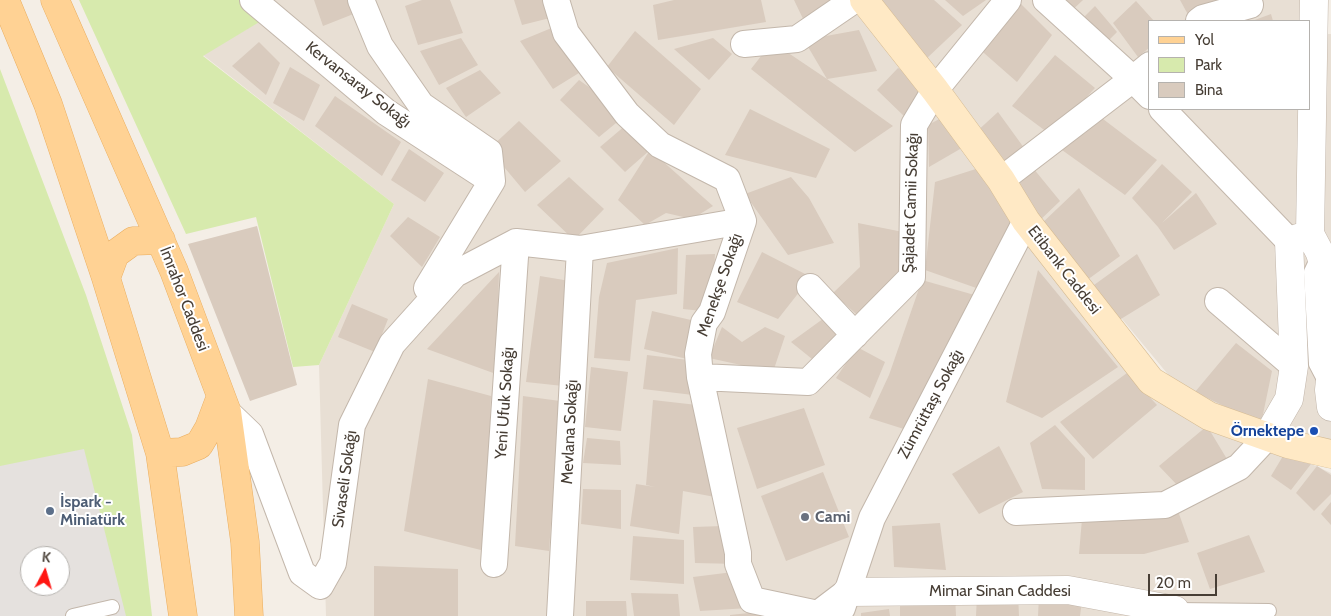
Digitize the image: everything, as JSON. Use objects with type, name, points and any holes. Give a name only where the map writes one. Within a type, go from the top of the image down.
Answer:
[{"type":"main road","points":[[5,0],[48,104],[106,278],[160,453],[183,616]]},
{"type":"main road","name":"İmrahor Caddesi","points":[[55,0],[174,271],[224,404],[246,542],[249,616]]},
{"type":"main road","name":"Etibank Caddesi","points":[[864,0],[935,90],[1001,180],[1026,221],[1151,381],[1209,416],[1288,444],[1331,454]]},
{"type":"main road","points":[[106,278],[115,254],[127,245],[134,241],[161,240]]},
{"type":"main road","points":[[160,453],[182,452],[199,445],[224,404]]},
{"type":"street","name":"Kervansaray Sokağı","points":[[253,0],[386,112],[492,181]]},
{"type":"street","points":[[361,0],[380,46],[421,105],[489,152],[492,181],[392,344]]},
{"type":"street","name":"Menekşe Sokağı","points":[[556,0],[566,33],[627,114],[660,145],[727,179],[743,222],[712,312],[704,323],[698,354],[700,377],[738,553],[738,564],[752,600],[818,614],[843,604]]},
{"type":"street","points":[[744,44],[797,39],[854,0]]},
{"type":"street","name":"Şajadet Camii Sokağı","points":[[700,377],[808,382],[912,277],[914,125],[935,90],[1008,0]]},
{"type":"street","points":[[1001,180],[1144,80],[1046,0]]},
{"type":"street","points":[[1311,91],[1314,0]]},
{"type":"street","points":[[1200,20],[1255,2]]},
{"type":"street","points":[[1163,110],[1306,243],[1325,271],[1331,356]]},
{"type":"street","points":[[1016,512],[1165,505],[1238,467],[1267,437],[1289,399],[1294,366],[1306,243],[1310,110]]},
{"type":"street","name":"Zümrüttaşı Sokağı","points":[[843,604],[872,518],[1026,221]]},
{"type":"street","points":[[516,242],[580,249],[743,222]]},
{"type":"street","name":"Sivaseli Sokağı","points":[[224,404],[250,434],[302,573],[320,586],[333,563],[352,425],[392,344],[455,274],[516,242]]},
{"type":"street","name":"Yeni Ufuk Sokağı","points":[[494,564],[516,242]]},
{"type":"street","name":"Mevlana Sokağı","points":[[560,616],[580,249]]},
{"type":"street","points":[[810,288],[855,334]]},
{"type":"street","points":[[1218,301],[1294,366]]},
{"type":"street","name":"Mimar Sinan Caddesi","points":[[843,604],[1068,590],[1176,613]]},
{"type":"lane","points":[[1306,243],[1311,272],[1316,364],[1330,389]]},
{"type":"lane","points":[[73,616],[112,607]]},
{"type":"lane","points":[[1176,613],[1269,612]]},
{"type":"shaded area","points":[[246,0],[848,0],[904,69],[1145,387],[1331,473],[1331,616],[326,616],[319,365],[394,204],[203,55],[260,21]]},
{"type":"shaded area","points":[[882,0],[1328,0],[1327,34],[1331,34],[1331,451],[1229,418],[1171,378],[1025,202]]},
{"type":"shaded area","name":"İspark - Miniatürk","points":[[84,449],[126,616],[0,616],[0,466]]},
{"type":"green space","points":[[79,0],[246,0],[261,21],[203,56],[394,204],[319,365],[293,367],[256,217],[186,234]]},
{"type":"green space","points":[[0,69],[86,295],[132,435],[152,616],[0,616]]},
{"type":"building","points":[[314,0],[353,0],[356,13],[323,26]]},
{"type":"building","points":[[422,0],[450,0],[463,33],[418,45],[405,6]]},
{"type":"building","points":[[514,0],[545,0],[550,18],[522,25]]},
{"type":"building","points":[[674,0],[761,0],[766,22],[658,40],[653,5]]},
{"type":"building","points":[[794,0],[834,0],[806,25]]},
{"type":"building","points":[[868,0],[934,0],[962,25],[926,59]]},
{"type":"building","points":[[945,0],[986,0],[963,16]]},
{"type":"building","points":[[1017,0],[1052,35],[1017,82],[976,46]]},
{"type":"building","points":[[1050,0],[1083,0],[1067,15]]},
{"type":"building","points":[[1180,0],[1215,0],[1217,6],[1191,20]]},
{"type":"building","points":[[1136,1],[1153,20],[1148,20],[1148,49],[1138,57],[1113,23]]},
{"type":"building","points":[[1095,6],[1117,32],[1103,46],[1078,23]]},
{"type":"building","points":[[1271,14],[1273,20],[1255,20]]},
{"type":"building","points":[[554,27],[587,68],[553,89],[520,41]]},
{"type":"building","points":[[859,30],[877,71],[827,79],[804,40]]},
{"type":"building","points":[[635,31],[701,89],[674,125],[607,67]]},
{"type":"building","points":[[461,38],[478,65],[439,85],[420,51]]},
{"type":"building","points":[[713,38],[732,54],[709,80],[674,49]]},
{"type":"building","points":[[259,42],[280,63],[266,95],[232,66]]},
{"type":"building","points":[[772,42],[893,126],[855,152],[751,69]]},
{"type":"building","points":[[1055,55],[1095,88],[1051,135],[1012,106]]},
{"type":"building","points":[[290,67],[320,85],[304,121],[273,103]]},
{"type":"building","points":[[898,68],[932,90],[905,117],[877,90]]},
{"type":"building","points":[[480,70],[501,93],[466,117],[446,88]]},
{"type":"building","points":[[579,80],[627,114],[599,137],[560,100]]},
{"type":"building","points":[[335,96],[401,142],[382,176],[315,126]]},
{"type":"building","points":[[750,109],[830,149],[816,178],[725,155]]},
{"type":"building","points":[[998,112],[1027,152],[1005,171],[974,134]]},
{"type":"building","points":[[945,116],[967,145],[929,167],[928,125]]},
{"type":"building","points":[[1103,119],[1157,160],[1125,195],[1062,150]]},
{"type":"building","points":[[519,121],[561,161],[525,192],[489,149]]},
{"type":"building","points":[[626,125],[650,150],[625,172],[600,147]]},
{"type":"building","points":[[409,149],[444,173],[425,202],[391,180]]},
{"type":"building","points":[[650,150],[713,206],[692,219],[666,213],[645,225],[618,200]]},
{"type":"building","points":[[1162,164],[1192,192],[1162,223],[1196,193],[1217,224],[1174,250],[1158,227],[1132,198]]},
{"type":"building","points":[[979,168],[1016,225],[982,290],[925,270],[935,182]]},
{"type":"building","points":[[1033,168],[1060,201],[1037,223],[1012,185]]},
{"type":"building","points":[[569,177],[604,209],[574,240],[537,205]]},
{"type":"building","points":[[791,177],[809,198],[834,243],[788,255],[745,194]]},
{"type":"building","points":[[1079,188],[1120,256],[1083,283],[1038,227]]},
{"type":"building","points":[[408,217],[440,237],[422,267],[390,236]]},
{"type":"building","points":[[858,223],[913,234],[901,288],[866,323],[833,293],[860,267]]},
{"type":"building","points":[[257,226],[297,385],[250,401],[188,244]]},
{"type":"building","points":[[678,248],[677,294],[636,300],[630,361],[594,358],[599,297],[607,263]]},
{"type":"building","points":[[762,252],[811,277],[778,319],[737,302]]},
{"type":"building","points":[[715,254],[712,312],[683,309],[686,255]]},
{"type":"building","points":[[1137,254],[1160,295],[1116,322],[1094,285]]},
{"type":"building","points":[[1038,270],[1118,367],[1042,418],[1006,402]]},
{"type":"building","points":[[499,272],[496,374],[427,349]]},
{"type":"building","points":[[540,276],[570,281],[563,386],[526,382]]},
{"type":"building","points":[[922,280],[978,296],[907,430],[869,418],[889,375]]},
{"type":"building","points":[[352,304],[388,319],[375,352],[338,337]]},
{"type":"building","points":[[652,311],[704,323],[696,361],[644,349]]},
{"type":"building","points":[[827,316],[845,334],[822,367],[791,342]]},
{"type":"building","points":[[722,327],[742,342],[765,327],[785,336],[773,372],[709,358]]},
{"type":"building","points":[[1236,343],[1272,371],[1261,424],[1195,392]]},
{"type":"building","points":[[857,347],[885,362],[870,398],[836,378]]},
{"type":"building","points":[[647,355],[696,361],[693,395],[643,389]]},
{"type":"building","points":[[591,367],[628,372],[621,431],[585,427]]},
{"type":"building","points":[[1127,373],[1157,405],[1093,459],[1060,422]]},
{"type":"building","points":[[428,379],[491,396],[485,551],[404,531]]},
{"type":"building","points":[[523,396],[560,401],[549,551],[515,546]]},
{"type":"building","points":[[653,400],[697,405],[715,497],[683,491],[679,534],[630,526],[636,484],[655,487],[646,485]]},
{"type":"building","points":[[804,408],[825,465],[757,489],[737,428]]},
{"type":"building","points":[[1055,425],[1085,458],[1085,490],[1042,489],[1030,443]]},
{"type":"building","points":[[1207,426],[1230,464],[1179,487],[1159,466]]},
{"type":"building","points":[[587,438],[620,441],[621,465],[583,463]]},
{"type":"building","points":[[999,446],[1023,492],[979,514],[952,474]]},
{"type":"building","points":[[1283,456],[1311,464],[1291,490],[1271,476]]},
{"type":"building","points":[[1317,466],[1331,475],[1331,494],[1314,511],[1296,493]]},
{"type":"building","name":"Cami","points":[[823,472],[849,537],[786,561],[761,496]]},
{"type":"building","points":[[583,489],[621,490],[621,529],[581,524]]},
{"type":"building","points":[[1331,502],[1331,525],[1321,514]]},
{"type":"building","points":[[1178,511],[1189,542],[1144,554],[1079,554],[1082,519]]},
{"type":"building","points":[[940,523],[946,570],[894,567],[892,526]]},
{"type":"building","points":[[723,526],[738,564],[695,563],[693,527]]},
{"type":"building","points":[[1249,535],[1265,572],[1210,589],[1197,553]]},
{"type":"building","points":[[633,536],[684,540],[684,584],[630,580]]},
{"type":"building","points":[[374,566],[458,569],[458,616],[374,616]]},
{"type":"building","points":[[741,571],[749,608],[700,611],[693,577]]},
{"type":"building","points":[[631,593],[678,594],[680,616],[634,616]]},
{"type":"building","points":[[955,593],[956,616],[900,616],[900,595]]},
{"type":"building","points":[[1018,594],[1019,616],[976,616],[977,595]]},
{"type":"building","points":[[1039,596],[1082,601],[1080,616],[1038,616]]},
{"type":"building","points":[[586,601],[626,601],[627,616],[586,616]]},
{"type":"building","points":[[889,609],[890,616],[861,616],[861,613]]},
{"type":"building","points":[[758,612],[772,616],[730,616],[730,615]]},
{"type":"place","name":"Örnektepe","points":[[1314,431]]},
{"type":"place","name":"İspark - Miniatürk","points":[[50,511]]},
{"type":"place","name":"Cami","points":[[805,517]]}]
